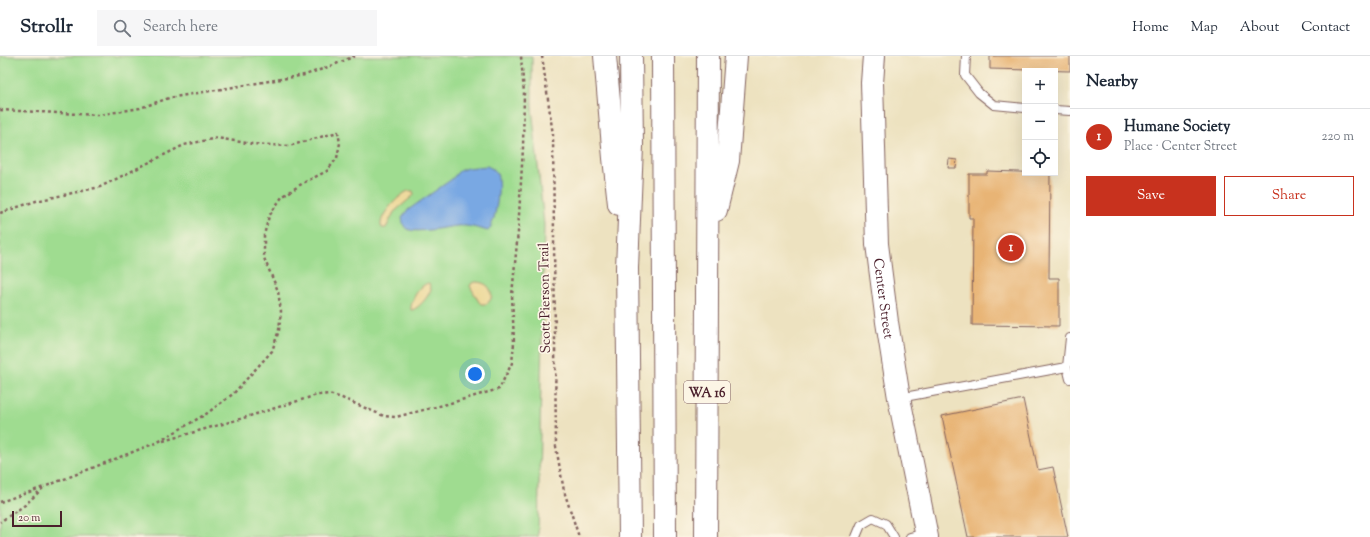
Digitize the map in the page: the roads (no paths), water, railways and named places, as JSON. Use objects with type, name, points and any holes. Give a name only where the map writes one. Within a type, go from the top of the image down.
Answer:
[{"type":"main road","points":[[605,56],[614,158],[628,268]]},
{"type":"main road","points":[[630,537],[628,268],[632,146],[631,56]]},
{"type":"main road","points":[[662,56],[665,537]]},
{"type":"main road","name":"WA 16","points":[[706,537],[708,56]]},
{"type":"main road","points":[[708,247],[728,161],[736,56]]},
{"type":"main road","name":"Center Street","points":[[874,56],[872,83],[877,244],[887,322],[921,536]]},
{"type":"lane","points":[[966,56],[965,75],[979,93],[994,105],[1022,108]]},
{"type":"lane","points":[[1058,110],[1070,111]]},
{"type":"lane","points":[[1070,338],[1067,367],[1070,379]]},
{"type":"lane","points":[[899,398],[1067,367]]},
{"type":"lane","points":[[856,537],[861,525],[873,518],[886,524],[894,537]]},
{"type":"water","points":[[487,166],[497,173],[498,178],[497,203],[491,227],[488,231],[465,226],[417,231],[407,229],[405,227],[402,218],[408,210],[452,179],[459,171],[467,168]]},
{"type":"place","name":"Humane Society","points":[[1011,248]]}]
